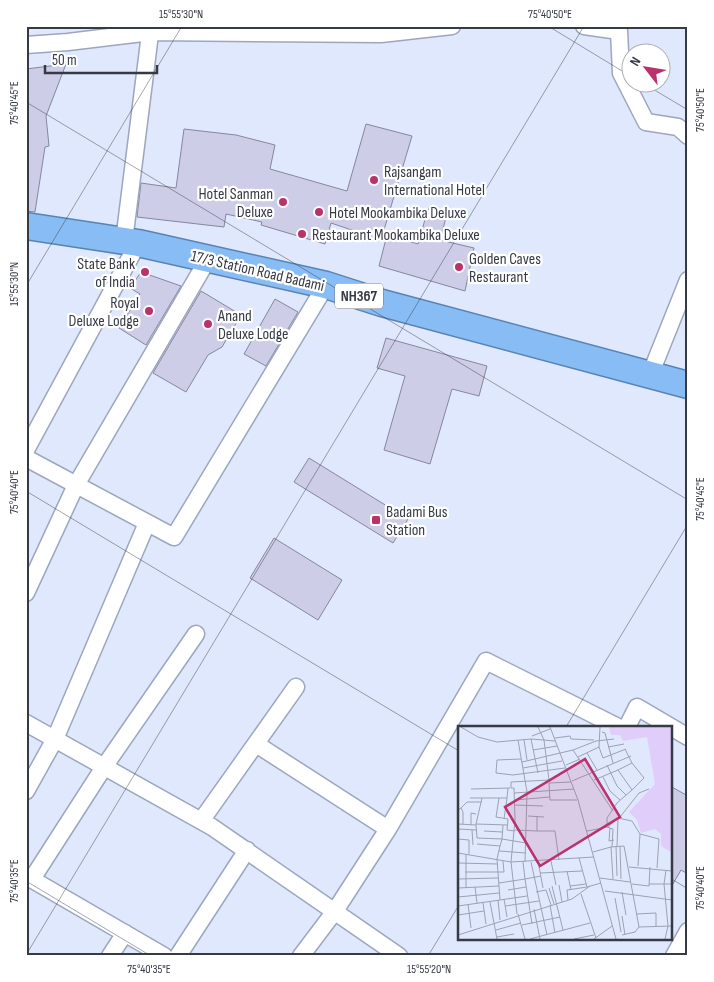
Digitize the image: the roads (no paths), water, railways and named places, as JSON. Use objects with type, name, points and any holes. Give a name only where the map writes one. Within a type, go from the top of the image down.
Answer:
[{"type":"highway","name":"17/3 Station Road Badami","points":[[26,226],[131,242],[326,285],[382,303],[688,385]]},
{"type":"street","points":[[26,45],[68,42],[151,29],[240,29],[380,34],[452,26]]},
{"type":"street","points":[[584,26],[617,28],[621,73],[646,122],[678,127],[688,136]]},
{"type":"street","points":[[26,450],[131,242],[151,29]]},
{"type":"street","points":[[26,593],[76,485],[208,259]]},
{"type":"street","points":[[650,374],[688,280]]},
{"type":"street","points":[[26,458],[174,537],[326,285]]},
{"type":"street","points":[[26,792],[55,739],[147,523]]},
{"type":"street","points":[[164,956],[29,878],[196,634]]},
{"type":"street","points":[[301,956],[335,911],[388,829],[486,661],[616,726]]},
{"type":"street","points":[[201,821],[296,687]]},
{"type":"street","points":[[628,726],[637,707],[669,726]]},
{"type":"street","points":[[26,723],[201,821],[399,956]]},
{"type":"street","points":[[672,728],[688,737]]},
{"type":"street","points":[[256,744],[388,829]]},
{"type":"street","points":[[178,956],[246,850]]},
{"type":"street","points":[[674,956],[688,932]]},
{"type":"street","points":[[110,956],[125,933]]},
{"type":"place","name":"Rajsangam International Hotel","points":[[374,180]]},
{"type":"place","name":"Hotel Sanman Deluxe","points":[[283,202]]},
{"type":"place","name":"Hotel Mookambika Deluxe","points":[[319,212]]},
{"type":"place","name":"Restaurant Mookambika Deluxe","points":[[302,234]]},
{"type":"place","name":"Golden Caves Restaurant","points":[[459,267]]},
{"type":"place","name":"State Bank of India","points":[[145,272]]},
{"type":"place","name":"Royal Deluxe Lodge","points":[[149,311]]},
{"type":"place","name":"Anand Deluxe Lodge","points":[[208,324]]},
{"type":"place","name":"Badami Bus Station","points":[[376,520]]}]
